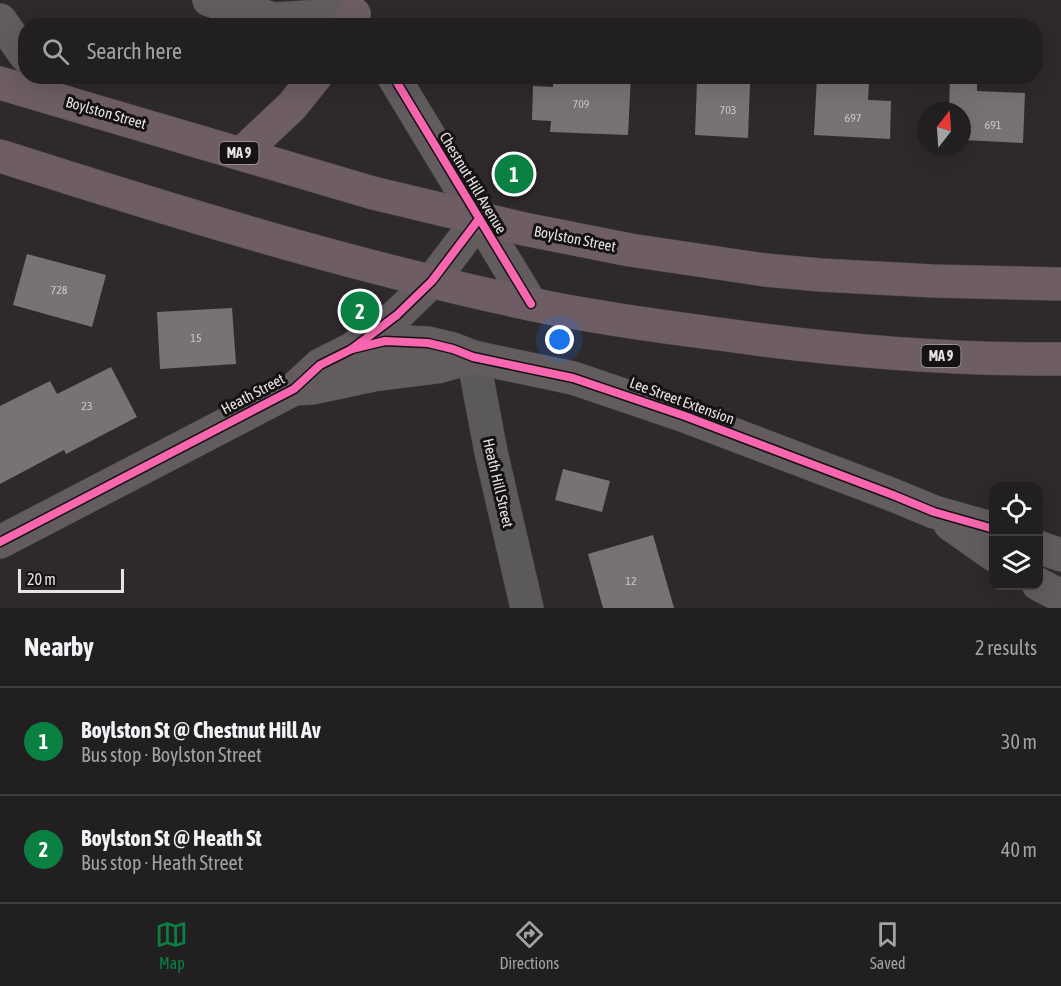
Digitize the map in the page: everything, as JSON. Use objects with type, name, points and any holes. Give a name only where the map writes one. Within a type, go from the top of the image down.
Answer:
[{"type":"highway","name":"Boylston Street","points":[[0,82],[18,84]]},
{"type":"highway","name":"Boylston Street","points":[[19,84],[47,87],[242,153],[373,194],[479,219],[630,250],[765,270],[879,279],[1061,284]]},
{"type":"highway","points":[[242,153],[292,106],[310,84]]},
{"type":"highway","name":"MA 9","points":[[0,156],[312,250],[531,304],[668,327],[822,347],[918,354],[1061,359]]},
{"type":"street","points":[[210,0],[271,18]]},
{"type":"street","points":[[300,18],[352,16]]},
{"type":"street","points":[[0,20],[18,45]]},
{"type":"street","name":"Chestnut Hill Avenue","points":[[398,84],[531,304]]},
{"type":"street","name":"Heath Street","points":[[0,542],[294,389],[320,365],[352,349],[397,315],[432,281],[479,219]]},
{"type":"street","name":"Lee Street Extension","points":[[352,349],[385,341],[412,341],[453,349],[473,357],[573,378],[627,395],[893,495],[934,513],[989,528]]},
{"type":"street","name":"Lee Street Extension","points":[[294,389],[437,367],[473,357]]},
{"type":"street","name":"Heath Hill Street","points":[[473,357],[491,452],[527,608]]},
{"type":"street","name":"Lee Street Extension","points":[[934,513],[989,552]]},
{"type":"street","points":[[1043,549],[1061,555]]},
{"type":"street","points":[[1043,587],[1061,596]]},
{"type":"building","points":[[553,84],[631,84],[628,135],[550,132],[551,121],[532,120],[533,86],[553,87]]},
{"type":"building","points":[[697,84],[750,84],[748,138],[695,135]]},
{"type":"building","points":[[817,84],[869,84],[868,100],[891,101],[890,139],[814,135]]},
{"type":"building","points":[[950,84],[977,84],[977,91],[1025,93],[1023,143],[971,140],[971,102],[949,102]]},
{"type":"building","points":[[27,254],[106,275],[92,327],[13,305]]},
{"type":"building","points":[[232,308],[236,364],[160,369],[157,312]]},
{"type":"building","points":[[111,367],[137,417],[66,454],[64,450],[0,484],[0,406],[50,381],[57,394]]},
{"type":"building","points":[[563,469],[610,481],[602,512],[555,500]]},
{"type":"building","points":[[653,535],[674,608],[603,608],[588,554]]},
{"type":"cycle path","points":[[398,84],[531,304]]},
{"type":"cycle path","points":[[0,542],[294,389],[320,365],[352,349],[397,315],[432,281],[479,219]]},
{"type":"cycle path","points":[[352,349],[385,341],[428,343],[473,357],[573,378],[685,416],[934,512],[989,528]]},
{"type":"place","name":"Boylston St @ Chestnut Hill Av","points":[[514,174]]},
{"type":"place","name":"Boylston St @ Heath St","points":[[360,311]]}]
